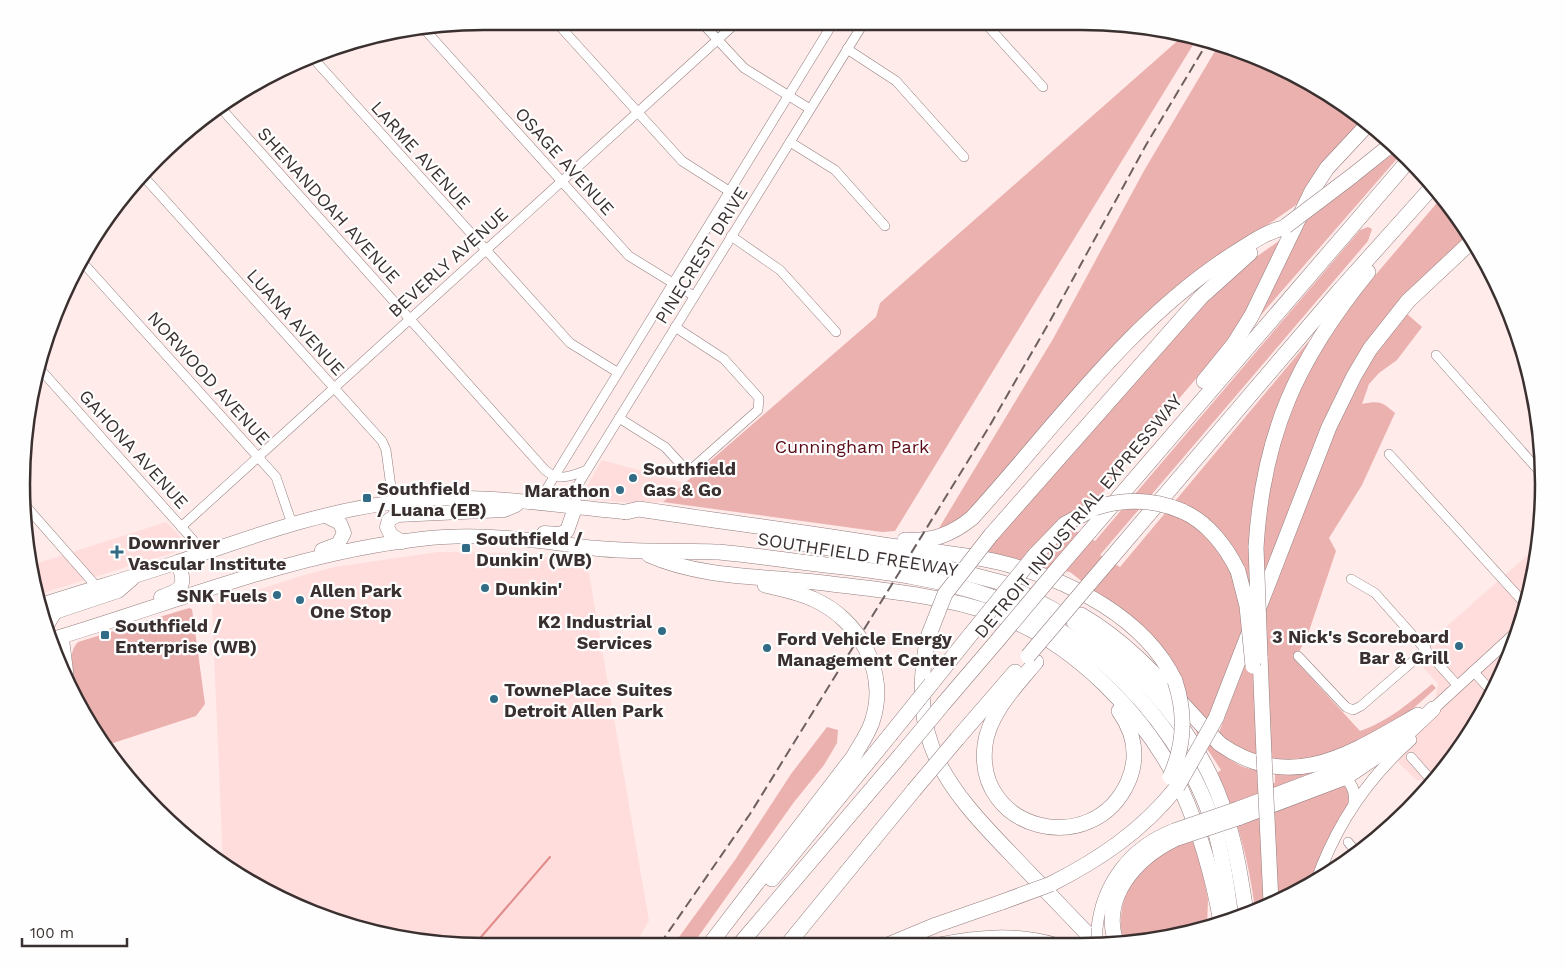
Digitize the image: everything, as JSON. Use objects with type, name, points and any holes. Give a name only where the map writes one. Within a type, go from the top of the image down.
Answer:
[{"type":"highway","points":[[1128,486],[1140,460],[1212,372],[1243,329],[1312,191],[1327,168],[1363,129]]},
{"type":"highway","points":[[1090,938],[977,819],[947,780],[928,738],[923,708],[922,674],[928,637],[935,615],[945,594],[962,569],[1201,297],[1235,266],[1386,149]]},
{"type":"highway","name":"DETROIT INDUSTRIAL EXPRESSWAY","points":[[745,938],[1128,486],[1404,165]]},
{"type":"highway","points":[[981,610],[1022,631],[1067,659],[1098,686],[1127,723],[1132,737],[1134,763],[1125,789],[1115,803],[1086,823],[1056,829],[1042,826],[1015,814],[1003,804],[987,774],[985,745],[990,727],[1032,659],[1068,611],[1089,584],[1338,291],[1428,192]]},
{"type":"highway","points":[[1272,896],[1256,547],[1258,516],[1266,466],[1283,409],[1295,380],[1312,348],[1349,295],[1433,198]]},
{"type":"highway","points":[[46,604],[292,524],[393,502],[440,499],[532,502],[626,512],[639,509],[778,530],[831,535],[928,540],[946,536],[962,527],[972,518],[1142,328],[1223,261],[1268,231],[1285,227]]},
{"type":"highway","points":[[905,938],[1051,884],[1114,849],[1135,832],[1173,782],[1216,718],[1329,427],[1354,376],[1370,349],[1408,301],[1466,245]]},
{"type":"highway","points":[[724,938],[1055,533],[1071,520],[1095,508],[1118,502],[1138,501],[1162,504],[1192,516],[1224,545],[1232,557],[1245,593],[1258,714],[1264,737]]},
{"type":"highway","points":[[402,542],[394,538],[388,530],[389,520],[396,515],[504,510],[532,502]]},
{"type":"highway","points":[[436,538],[448,532],[471,528],[559,534],[569,528],[575,508]]},
{"type":"highway","name":"SOUTHFIELD FREEWAY","points":[[626,512],[946,568],[1003,583],[1024,584],[1068,611]]},
{"type":"highway","points":[[237,581],[276,563],[338,544],[343,538],[343,528],[336,519],[326,516]]},
{"type":"highway","points":[[831,535],[1006,564],[1058,582],[1096,602],[1137,630],[1160,654],[1175,681],[1183,715],[1183,732],[1173,782]]},
{"type":"highway","points":[[64,635],[324,556],[402,542],[436,538],[535,540],[594,548]]},
{"type":"highway","name":"SOUTHFIELD FREEWAY","points":[[594,548],[644,553],[718,552],[942,582],[993,597],[1034,616],[1074,640],[1110,668],[1147,708],[1182,756],[1211,818],[1224,871],[1230,913]]},
{"type":"highway","points":[[644,553],[666,563],[733,575],[820,582],[917,595],[995,614],[1058,646],[1104,684],[1138,722],[1162,756],[1181,788],[1196,823],[1219,916]]},
{"type":"highway","points":[[64,635],[98,618],[178,591],[183,580],[178,562]]},
{"type":"highway","points":[[715,938],[854,756],[872,721],[876,693],[873,669],[867,648],[857,633],[839,614],[813,599],[733,575]]},
{"type":"highway","points":[[50,619],[55,612],[118,591],[135,576]]},
{"type":"highway","points":[[1068,611],[1116,638],[1142,660],[1220,744],[1234,754],[1253,762],[1290,769],[1330,761],[1418,715]]},
{"type":"highway","points":[[1068,611],[1138,674],[1186,733],[1205,766],[1226,814],[1245,907]]},
{"type":"highway","points":[[793,938],[957,739],[1032,659]]},
{"type":"highway","points":[[1115,937],[1112,920],[1114,905],[1122,886],[1146,856],[1174,834],[1342,773],[1383,753],[1433,708]]},
{"type":"highway","points":[[1213,919],[1215,898]]},
{"type":"highway","points":[[984,938],[1016,938]]},
{"type":"main road","points":[[1354,803],[1355,792],[1342,773],[1418,715],[1433,708],[1507,641]]},
{"type":"main road","points":[[1322,868],[1331,845],[1354,803],[1386,763],[1419,732],[1433,708]]},
{"type":"main road","points":[[1098,937],[1100,907],[1120,868],[1148,841],[1174,834]]},
{"type":"street","points":[[563,30],[686,165],[729,192]]},
{"type":"street","points":[[709,30],[744,68],[810,109]]},
{"type":"street","name":"BEVERLY AVENUE","points":[[181,526],[729,30]]},
{"type":"street","name":"PINECREST DRIVE","points":[[532,502],[553,477],[829,30]]},
{"type":"street","name":"PINECREST DRIVE","points":[[575,508],[578,485],[586,470],[859,30]]},
{"type":"street","points":[[991,30],[1042,87]]},
{"type":"street","name":"OSAGE AVENUE","points":[[428,34],[629,256],[694,296]]},
{"type":"street","points":[[847,49],[896,81],[964,157]]},
{"type":"street","name":"LARME AVENUE","points":[[316,63],[570,343],[617,372]]},
{"type":"street","name":"SHENANDOAH AVENUE","points":[[225,112],[553,477]]},
{"type":"street","points":[[790,142],[836,170],[884,226]]},
{"type":"street","name":"LUANA AVENUE","points":[[147,180],[385,445],[393,502]]},
{"type":"street","points":[[731,236],[775,265],[836,332]]},
{"type":"street","name":"NORWOOD AVENUE","points":[[86,266],[279,482],[292,524]]},
{"type":"street","points":[[619,418],[665,447],[688,472],[751,416],[759,406],[759,398],[724,359],[675,327]]},
{"type":"street","points":[[1436,355],[1534,466]]},
{"type":"street","name":"GAHONA AVENUE","points":[[44,373],[181,526],[194,541],[200,553]]},
{"type":"street","points":[[1390,454],[1521,599]]},
{"type":"street","points":[[553,477],[569,477],[586,470]]},
{"type":"street","points":[[31,512],[97,587]]},
{"type":"street","points":[[1351,579],[1361,583],[1375,593],[1458,686]]},
{"type":"street","points":[[64,635],[68,664]]},
{"type":"street","points":[[1298,656],[1346,707],[1353,710],[1369,699],[1426,648]]},
{"type":"street","points":[[1473,671],[1487,687]]},
{"type":"street","points":[[1410,757],[1428,776]]},
{"type":"street","points":[[1348,842],[1353,847]]},
{"type":"shaded area","points":[[602,460],[685,483],[663,502],[643,504],[586,499],[584,491]]},
{"type":"shaded area","points":[[166,522],[188,544],[182,550],[43,593],[37,563]]},
{"type":"shaded area","points":[[438,552],[506,553],[587,562],[649,921],[639,938],[454,937],[395,929],[366,923],[310,903],[257,877],[223,854],[212,605],[304,575],[335,567]]},
{"type":"shaded area","points":[[1529,554],[1520,602],[1511,630],[1488,685],[1458,736],[1424,781],[1416,780],[1398,762],[1433,709],[1438,684],[1413,656]]},
{"type":"green space","name":"Cunningham Park","points":[[1178,41],[1194,44],[895,531],[882,532],[663,502],[876,317],[880,303]]},
{"type":"green space","points":[[1215,50],[1282,77],[1308,91],[1359,126],[1311,181],[1296,205],[1187,281],[968,515],[936,533],[1053,339],[1145,169]]},
{"type":"green space","points":[[1392,154],[1397,159],[1254,323],[1297,227]]},
{"type":"green space","points":[[1437,203],[1464,242],[1369,343],[1207,724],[1187,701],[1185,691],[1098,594],[1070,572],[1038,567],[985,552],[1201,306],[1249,262],[1283,238],[1243,319],[1212,360],[1136,449],[1074,530],[1095,541],[1360,230],[1368,227],[1372,229],[1368,241],[1100,555],[1120,567],[1308,342],[1310,344],[1258,477],[1251,514],[1249,551],[1273,458],[1306,371],[1360,293]]},
{"type":"green space","points":[[1406,313],[1422,327],[1397,360],[1379,373],[1369,384],[1362,404],[1380,403],[1395,413],[1362,485],[1329,538],[1336,551],[1308,634],[1295,660],[1360,731],[1389,717],[1432,684],[1436,688],[1406,715],[1384,730],[1311,762],[1257,760],[1218,735],[1337,426],[1376,351]]},
{"type":"green space","points":[[189,608],[192,609],[205,704],[196,716],[112,743],[91,711],[73,676],[73,651],[78,642]]},
{"type":"green space","points":[[827,727],[838,730],[837,743],[824,765],[794,802],[697,938],[678,938],[735,860],[791,774]]},
{"type":"green space","points":[[1198,730],[1233,762],[1250,769],[1258,769],[1257,783],[1275,783],[1275,772],[1329,765],[1348,786],[1350,802],[1316,872],[1282,891],[1254,903],[1241,839],[1231,806],[1217,773],[1221,770],[1196,732]]},
{"type":"green space","points":[[1195,837],[1208,899],[1207,920],[1170,929],[1123,936],[1121,912],[1131,882],[1143,864],[1159,854]]},
{"type":"waterway","points":[[481,937],[550,857]]},
{"type":"railway","points":[[664,938],[750,814],[989,427],[1050,321],[1146,145],[1205,47]]},
{"type":"place","name":"Southfield Gas & Go","points":[[633,478]]},
{"type":"place","name":"Marathon","points":[[620,490]]},
{"type":"place","name":"Southfield / Luana (EB)","points":[[367,498]]},
{"type":"place","name":"Southfield / Dunkin' (WB)","points":[[466,548]]},
{"type":"place","name":"Downriver Vascular Institute","points":[[117,552]]},
{"type":"place","name":"Dunkin'","points":[[485,588]]},
{"type":"place","name":"SNK Fuels","points":[[277,595]]},
{"type":"place","name":"Allen Park One Stop","points":[[300,600]]},
{"type":"place","name":"K2 Industrial Services","points":[[662,631]]},
{"type":"place","name":"Southfield / Enterprise (WB)","points":[[105,635]]},
{"type":"place","name":"3 Nick's Scoreboard Bar & Grill","points":[[1459,646]]},
{"type":"place","name":"Ford Vehicle Energy Management Center","points":[[767,648]]},
{"type":"place","name":"TownePlace Suites Detroit Allen Park","points":[[494,699]]}]
